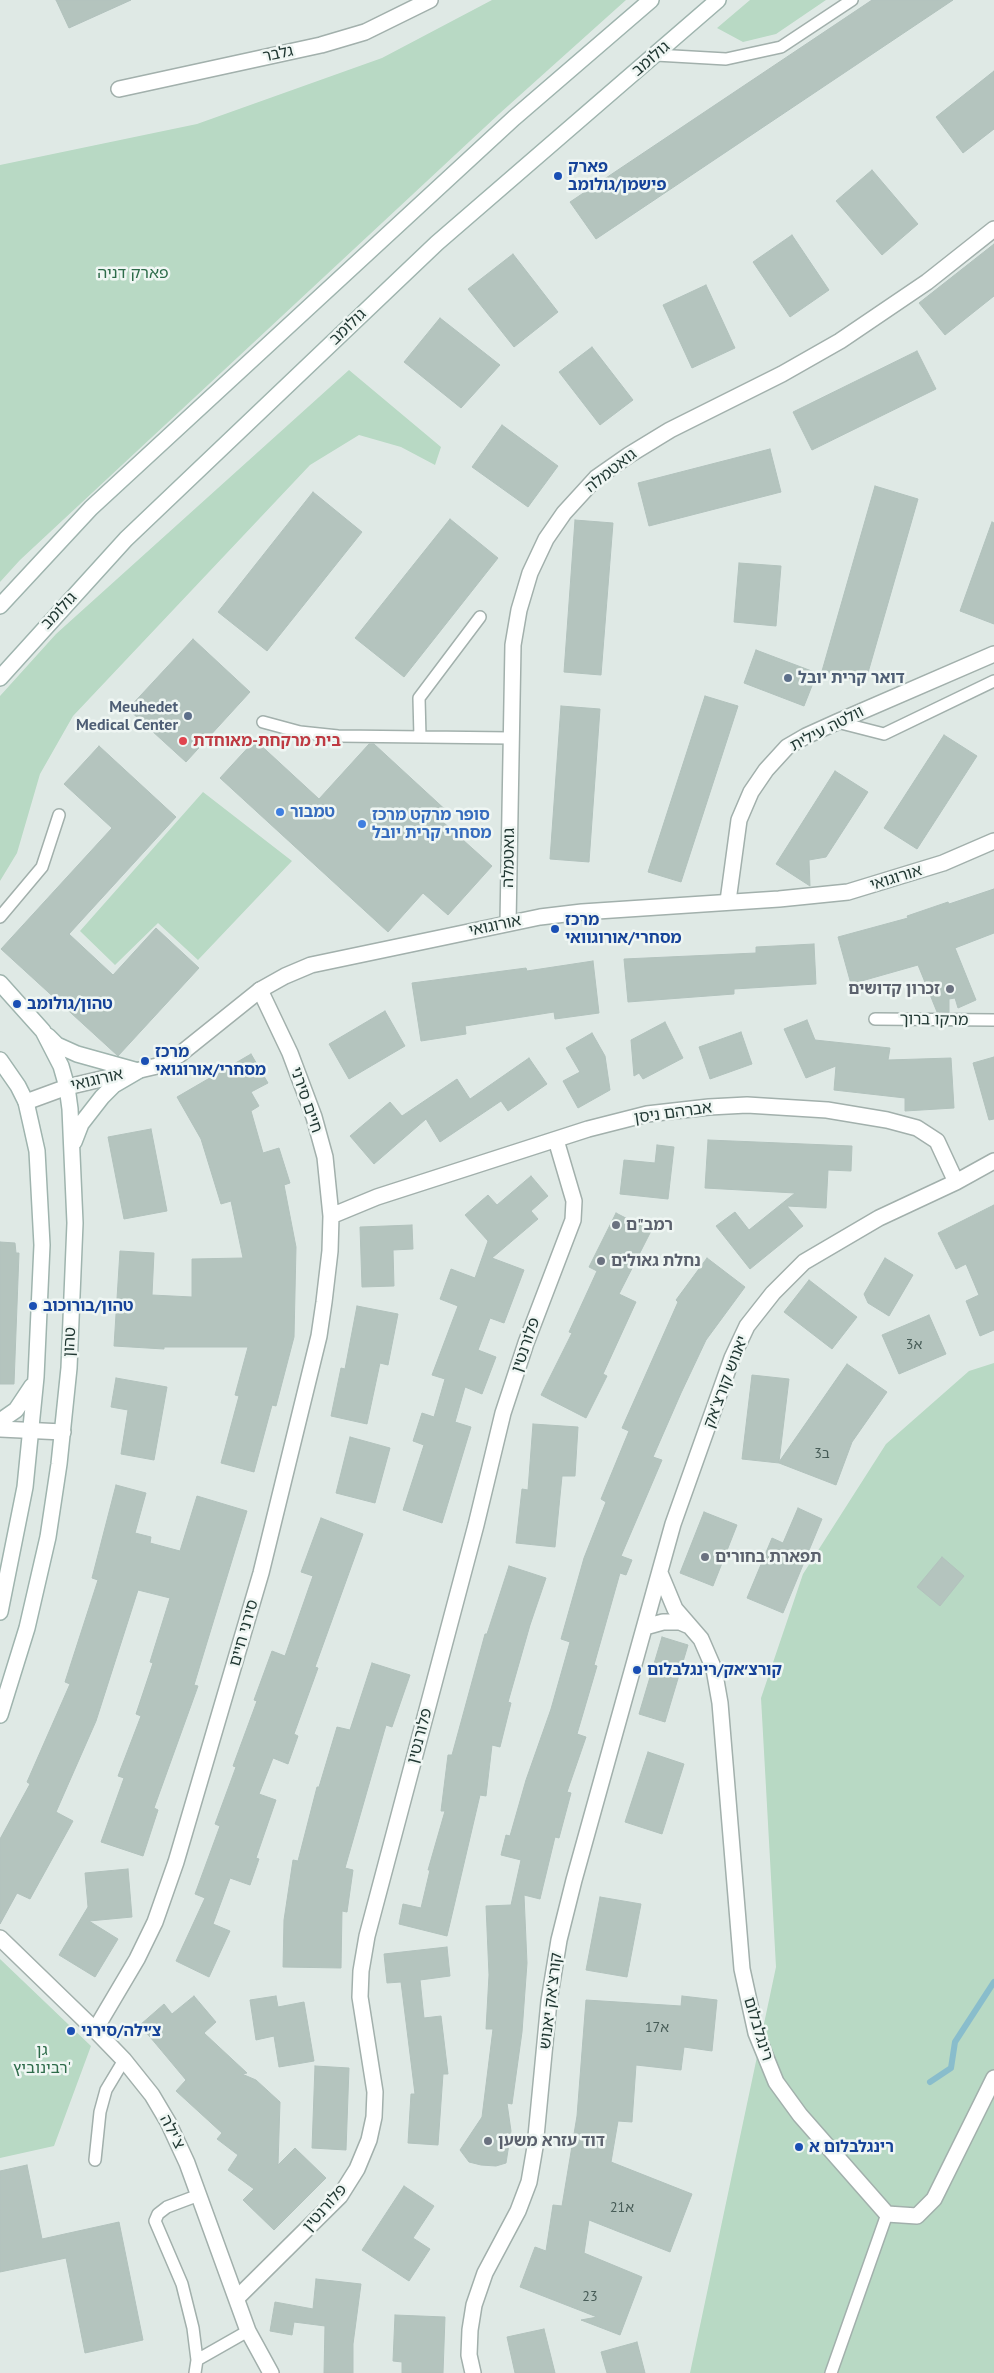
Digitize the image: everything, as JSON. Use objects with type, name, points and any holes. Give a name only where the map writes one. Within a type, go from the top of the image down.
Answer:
[{"type":"street","name":"גלבר","points":[[120,89],[321,45],[365,32],[430,0]]},
{"type":"street","points":[[0,606],[91,508],[514,118],[650,0]]},
{"type":"street","name":"גולומב","points":[[0,678],[126,539],[436,243],[718,0]]},
{"type":"street","name":"גואטמלה","points":[[508,923],[513,645],[519,610],[530,573],[546,538],[564,513],[596,478],[670,430],[782,374],[840,341],[926,282],[994,229]]},
{"type":"street","name":"וולטה עילית","points":[[728,901],[739,820],[750,792],[766,770],[788,747],[838,722],[994,654]]},
{"type":"street","name":"אורוגואי","points":[[26,1102],[68,1087],[157,1066],[179,1055],[260,990],[311,964],[508,923],[582,912],[779,899],[848,892],[935,866],[994,841]]},
{"type":"street","name":"טהון","points":[[0,983],[42,1031],[61,1066],[68,1087],[72,1148],[74,1259],[64,1432],[48,1537],[27,1628],[0,1715]]},
{"type":"street","name":"חיים סירני","points":[[260,990],[290,1053],[314,1117],[325,1157],[331,1216]]},
{"type":"street","points":[[42,1031],[57,1044],[77,1054],[138,1071]]},
{"type":"street","name":"טהון","points":[[0,1060],[18,1086],[26,1102],[37,1151],[42,1245],[36,1377],[31,1431],[24,1487],[0,1612]]},
{"type":"street","points":[[72,1148],[81,1124],[102,1097],[114,1085],[138,1071]]},
{"type":"street","name":"אברהם ניסן","points":[[331,1216],[377,1198],[556,1140],[647,1114],[709,1107],[747,1105],[827,1110],[886,1120],[917,1128],[937,1141],[956,1182]]},
{"type":"street","name":"פלורנטין","points":[[236,2298],[340,2196],[357,2169],[369,2140],[374,2117],[375,2092],[360,1997],[361,1971],[367,1936],[476,1525],[503,1413],[526,1343],[573,1220],[574,1201],[556,1140]]},
{"type":"street","points":[[956,1182],[994,1161]]},
{"type":"street","name":"יאנוש קורצ'אק","points":[[645,1627],[674,1524],[732,1358],[747,1326],[773,1293],[804,1262],[879,1218],[956,1182]]},
{"type":"street","name":"סירני חיים","points":[[95,2030],[137,1959],[155,1922],[209,1756],[261,1573],[319,1336],[330,1251],[331,1216]]},
{"type":"street","points":[[0,1421],[24,1402],[36,1377]]},
{"type":"street","points":[[0,1429],[64,1432]]},
{"type":"street","name":"רינגלבלום","points":[[660,1573],[669,1598],[687,1625],[702,1639],[714,1669],[720,1703],[742,1969],[756,2033],[776,2082],[800,2115],[887,2214]]},
{"type":"street","points":[[645,1627],[663,1622],[680,1622],[687,1625]]},
{"type":"street","name":"קורצ'אק יאנוש","points":[[473,2373],[470,2346],[474,2305],[485,2273],[513,2220],[529,2182],[535,2147],[550,2001],[559,1940],[645,1627]]},
{"type":"street","name":"צ'ילה","points":[[0,1938],[95,2030],[124,2060],[152,2095],[168,2122],[199,2194],[248,2331],[271,2373]]},
{"type":"street","points":[[887,2214],[917,2216],[934,2199],[994,2078]]},
{"type":"lane","points":[[656,55],[726,59],[781,47],[852,0]]},
{"type":"lane","points":[[420,737],[419,698],[480,617]]},
{"type":"lane","points":[[838,722],[884,734],[994,682]]},
{"type":"lane","points":[[263,722],[300,732],[338,736],[512,738]]},
{"type":"lane","points":[[0,917],[42,867],[59,814]]},
{"type":"lane","name":"מרקו ברוך","points":[[874,1019],[994,1020]]},
{"type":"lane","points":[[95,2160],[100,2112],[106,2090],[124,2060]]},
{"type":"lane","points":[[195,2373],[197,2360],[193,2328],[182,2284],[155,2221],[158,2214],[167,2207],[199,2194]]},
{"type":"lane","points":[[831,2373],[887,2214]]},
{"type":"lane","points":[[197,2360],[248,2331]]},
{"type":"green space","name":"פארק דניה","points":[[492,0],[626,0],[499,114],[20,560],[0,582],[0,165],[197,124],[382,58]]},
{"type":"green space","points":[[750,0],[826,0],[776,34],[743,42],[717,28]]},
{"type":"green space","points":[[349,370],[441,447],[435,465],[401,447],[359,435],[310,465],[73,716],[40,774],[17,853],[0,881],[0,696],[56,634]]},
{"type":"green space","points":[[203,792],[292,861],[198,960],[158,923],[115,965],[80,931]]},
{"type":"green space","points":[[994,1363],[994,2373],[690,2373],[776,1967],[761,1698],[803,1574],[886,1444],[969,1371]]},
{"type":"green space","name":"גן רבינוביץ'","points":[[0,1959],[91,2046],[54,2146],[0,2158]]},
{"type":"building","points":[[56,0],[131,0],[69,28]]},
{"type":"building","points":[[872,0],[953,0],[596,239],[570,202]]},
{"type":"building","points":[[994,71],[994,129],[963,153],[936,117]]},
{"type":"building","points":[[872,170],[918,224],[882,255],[836,201]]},
{"type":"building","points":[[792,235],[829,290],[790,317],[753,262]]},
{"type":"building","points":[[994,244],[994,296],[945,335],[919,303]]},
{"type":"building","points":[[513,254],[558,312],[514,347],[468,289]]},
{"type":"building","points":[[706,285],[735,348],[692,368],[663,305]]},
{"type":"building","points":[[440,318],[500,365],[461,408],[404,362]]},
{"type":"building","points":[[592,347],[633,400],[600,425],[559,372]]},
{"type":"building","points":[[917,351],[936,389],[812,450],[793,412]]},
{"type":"building","points":[[502,425],[558,466],[528,507],[472,467]]},
{"type":"building","points":[[770,449],[781,492],[649,526],[638,483]]},
{"type":"building","points":[[875,486],[918,499],[865,683],[822,671]]},
{"type":"building","points":[[313,492],[362,532],[267,651],[218,612]]},
{"type":"building","points":[[450,519],[498,558],[404,677],[355,638]]},
{"type":"building","points":[[575,520],[613,523],[601,675],[564,672]]},
{"type":"building","points":[[992,522],[994,523],[994,624],[960,611]]},
{"type":"building","points":[[739,563],[781,566],[776,626],[734,622]]},
{"type":"building","points":[[193,639],[250,692],[186,762],[128,709]]},
{"type":"building","points":[[756,650],[817,673],[804,706],[744,683]]},
{"type":"building","points":[[705,696],[738,706],[681,882],[648,872]]},
{"type":"building","points":[[561,706],[600,709],[589,862],[550,859]]},
{"type":"building","points":[[944,735],[977,756],[917,849],[884,828]]},
{"type":"building","points":[[255,740],[319,799],[369,744],[374,744],[450,814],[443,822],[492,866],[448,915],[423,893],[388,932],[220,778]]},
{"type":"building","points":[[99,746],[176,817],[69,934],[113,975],[156,928],[199,968],[118,1056],[1,949],[112,828],[64,784]]},
{"type":"building","points":[[835,771],[868,792],[826,857],[809,860],[810,886],[776,864]]},
{"type":"building","points":[[994,889],[994,933],[955,948],[976,1000],[958,1008],[955,998],[949,999],[949,1012],[937,1012],[918,965],[851,984],[838,937],[908,918],[907,916],[948,902],[949,904]]},
{"type":"building","points":[[814,944],[816,984],[734,989],[734,994],[628,1002],[624,959],[756,953],[756,947]]},
{"type":"building","points":[[593,961],[599,1013],[555,1019],[554,1012],[465,1026],[466,1034],[421,1041],[412,983],[526,968],[527,971]]},
{"type":"building","points":[[385,1011],[405,1046],[349,1079],[329,1044]]},
{"type":"building","points":[[807,1020],[815,1040],[890,1048],[888,1060],[951,1058],[954,1108],[905,1111],[905,1098],[834,1090],[836,1066],[806,1078],[784,1029]]},
{"type":"building","points":[[665,1022],[683,1058],[643,1079],[639,1073],[634,1076],[631,1040]]},
{"type":"building","points":[[741,1032],[752,1064],[710,1079],[699,1047]]},
{"type":"building","points":[[592,1033],[605,1056],[610,1090],[578,1108],[563,1081],[580,1072],[566,1048]]},
{"type":"building","points":[[251,1054],[268,1083],[251,1092],[259,1106],[251,1111],[263,1153],[279,1148],[290,1183],[284,1185],[296,1247],[294,1337],[276,1406],[272,1405],[254,1472],[221,1463],[239,1396],[235,1395],[248,1347],[164,1347],[164,1349],[114,1346],[120,1251],[154,1253],[152,1295],[192,1297],[192,1259],[243,1258],[231,1201],[221,1204],[201,1139],[177,1097]]},
{"type":"building","points":[[994,1057],[994,1119],[989,1120],[973,1063]]},
{"type":"building","points":[[529,1058],[547,1084],[508,1111],[501,1101],[440,1142],[426,1119],[374,1164],[350,1136],[390,1102],[402,1116],[457,1079],[470,1099]]},
{"type":"building","points":[[151,1129],[167,1211],[124,1219],[108,1137]]},
{"type":"building","points":[[708,1140],[852,1146],[851,1171],[828,1170],[826,1208],[787,1206],[803,1226],[750,1269],[716,1226],[735,1212],[749,1230],[795,1193],[705,1188]]},
{"type":"building","points":[[657,1145],[674,1147],[668,1199],[620,1194],[624,1160],[655,1163]]},
{"type":"building","points":[[531,1176],[548,1196],[531,1211],[538,1219],[492,1258],[524,1270],[504,1323],[490,1318],[478,1350],[496,1357],[482,1394],[465,1387],[455,1422],[471,1427],[442,1523],[403,1510],[424,1445],[413,1441],[422,1413],[434,1417],[445,1379],[432,1375],[458,1306],[440,1299],[451,1269],[475,1278],[488,1241],[465,1215],[488,1195],[497,1205]]},
{"type":"building","points":[[994,1205],[994,1330],[980,1336],[966,1301],[979,1295],[966,1264],[956,1269],[938,1233]]},
{"type":"building","points":[[616,1213],[651,1231],[619,1294],[636,1302],[603,1374],[607,1376],[586,1418],[541,1395],[572,1333],[569,1332],[597,1271],[589,1267]]},
{"type":"building","points":[[412,1225],[413,1249],[393,1250],[394,1286],[362,1287],[360,1227]]},
{"type":"building","points":[[0,1242],[15,1243],[16,1253],[19,1253],[14,1384],[0,1384]]},
{"type":"building","points":[[707,1258],[745,1287],[706,1340],[681,1393],[653,1457],[662,1460],[621,1556],[632,1560],[626,1575],[620,1573],[594,1665],[597,1666],[577,1734],[586,1737],[567,1792],[571,1793],[559,1838],[555,1837],[540,1899],[524,1895],[527,1963],[522,2032],[512,2104],[507,2103],[511,2131],[506,2163],[496,2166],[469,2162],[460,2150],[482,2117],[493,2029],[486,2029],[489,1975],[486,1906],[511,1905],[521,1860],[501,1855],[506,1835],[510,1836],[526,1780],[551,1709],[570,1642],[561,1639],[584,1558],[606,1502],[601,1499],[629,1431],[622,1428],[678,1302],[676,1300]]},
{"type":"building","points":[[885,1258],[913,1275],[889,1316],[868,1303],[864,1294]]},
{"type":"building","points":[[809,1280],[857,1317],[832,1349],[784,1312]]},
{"type":"building","points":[[357,1306],[398,1314],[388,1365],[380,1363],[367,1424],[331,1416],[341,1368],[345,1369]]},
{"type":"building","points":[[929,1315],[946,1354],[899,1374],[882,1335]]},
{"type":"building","points":[[847,1364],[887,1392],[852,1442],[836,1485],[779,1463],[742,1459],[752,1375],[789,1379],[779,1462]]},
{"type":"building","points":[[116,1378],[167,1387],[154,1460],[121,1454],[128,1410],[111,1407]]},
{"type":"building","points":[[533,1424],[578,1427],[575,1476],[562,1476],[555,1547],[516,1543],[522,1489],[528,1490]]},
{"type":"building","points":[[350,1437],[390,1448],[375,1503],[336,1493]]},
{"type":"building","points":[[116,1485],[146,1493],[135,1533],[151,1537],[150,1543],[180,1551],[197,1496],[247,1511],[194,1685],[198,1686],[154,1808],[158,1810],[143,1856],[101,1842],[124,1778],[118,1776],[141,1716],[136,1714],[153,1663],[150,1662],[170,1598],[138,1590],[96,1721],[56,1812],[73,1821],[30,1899],[17,1893],[0,1924],[0,1839],[30,1784],[27,1782],[70,1684],[65,1682],[98,1580],[92,1578]]},
{"type":"building","points":[[798,1508],[822,1519],[783,1613],[747,1598],[772,1538],[783,1543]]},
{"type":"building","name":"תפארת בחורים","points":[[704,1512],[737,1525],[713,1586],[680,1573]]},
{"type":"building","points":[[321,1518],[363,1534],[315,1667],[318,1668],[294,1734],[298,1736],[288,1764],[273,1758],[259,1794],[276,1800],[256,1858],[259,1859],[250,1885],[230,1878],[213,1924],[230,1931],[209,1977],[176,1961],[205,1898],[195,1894],[220,1826],[215,1824],[236,1767],[233,1766],[257,1701],[254,1700],[272,1651],[285,1656],[313,1576],[301,1572]]},
{"type":"building","points":[[942,1557],[964,1576],[940,1606],[917,1587]]},
{"type":"building","points":[[509,1566],[546,1578],[530,1625],[508,1702],[511,1703],[500,1747],[492,1745],[486,1796],[480,1795],[447,1936],[399,1924],[403,1904],[421,1908],[430,1870],[428,1870],[445,1811],[441,1811],[448,1755],[452,1755],[485,1634],[487,1634]]},
{"type":"building","points":[[662,1637],[688,1645],[665,1722],[639,1714]]},
{"type":"building","points":[[372,1663],[410,1675],[392,1727],[386,1725],[345,1868],[353,1870],[347,1912],[342,1911],[341,1968],[283,1967],[284,1920],[293,1860],[298,1861],[317,1787],[319,1787],[337,1727],[350,1730]]},
{"type":"building","points":[[648,1752],[684,1764],[662,1834],[625,1822]]},
{"type":"building","points":[[128,1869],[132,1917],[89,1921],[118,1939],[95,1977],[59,1955],[88,1907],[85,1873]]},
{"type":"building","points":[[600,1897],[641,1904],[627,1977],[586,1970]]},
{"type":"building","points":[[447,1947],[450,1976],[420,1980],[424,2018],[441,2016],[448,2074],[443,2074],[438,2145],[408,2143],[411,2094],[415,2094],[401,1982],[387,1983],[384,1954]]},
{"type":"building","points":[[194,1996],[216,2022],[204,2033],[247,2073],[242,2074],[256,2080],[280,2102],[278,2165],[295,2148],[326,2178],[274,2230],[243,2200],[254,2189],[228,2170],[238,2155],[217,2139],[222,2133],[176,2091],[186,2080],[140,2025],[164,2004],[172,2014]]},
{"type":"building","points":[[276,1996],[278,2007],[304,2002],[314,2061],[279,2067],[274,2036],[256,2040],[250,2000]]},
{"type":"building","points":[[682,1996],[717,2000],[712,2051],[684,2047],[681,2070],[636,2065],[632,2122],[618,2121],[611,2162],[692,2194],[670,2252],[589,2220],[584,2253],[642,2277],[620,2335],[581,2320],[597,2317],[520,2287],[535,2247],[546,2251],[553,2205],[562,2206],[577,2116],[586,2000],[681,2006]]},
{"type":"building","points":[[315,2066],[349,2068],[346,2150],[312,2148]]},
{"type":"building","points":[[27,2165],[42,2239],[119,2222],[143,2340],[85,2353],[66,2258],[0,2272],[0,2171]]},
{"type":"building","points":[[404,2186],[434,2206],[413,2238],[430,2249],[409,2281],[362,2250]]},
{"type":"building","points":[[316,2279],[361,2284],[353,2344],[353,2373],[324,2373],[325,2326],[294,2322],[292,2335],[270,2331],[275,2302],[313,2309]]},
{"type":"building","points":[[395,2315],[445,2317],[443,2373],[402,2373],[402,2362],[393,2361]]},
{"type":"building","points":[[544,2329],[555,2373],[515,2373],[507,2337]]},
{"type":"building","points":[[637,2342],[645,2373],[607,2373],[601,2352]]},
{"type":"waterway","points":[[930,2082],[951,2068],[955,2042],[994,1982]]},
{"type":"place","name":"פארק פישמן/גולומב","points":[[558,176]]},
{"type":"place","name":"דואר קרית יובל","points":[[788,678]]},
{"type":"place","name":"Meuhedet Medical Center","points":[[188,716]]},
{"type":"place","name":"בית מרקחת-מאוחדת","points":[[183,741]]},
{"type":"place","name":"טמבור","points":[[280,812]]},
{"type":"place","name":"סופר מרקט מרכז מסחרי קרית יובל","points":[[362,824]]},
{"type":"place","name":"מרכז מסחרי/אורוגוואי","points":[[555,929]]},
{"type":"place","name":"זכרון קדושים","points":[[950,989]]},
{"type":"place","name":"טהון/גולומב","points":[[17,1004]]},
{"type":"place","name":"מרכז מסחרי/אורוגואי","points":[[145,1061]]},
{"type":"place","name":"רמב\"ם","points":[[616,1225]]},
{"type":"place","name":"נחלת גאולים","points":[[601,1261]]},
{"type":"place","name":"טהון/בורוכוב","points":[[33,1306]]},
{"type":"place","name":"תפארת בחורים","points":[[705,1557]]},
{"type":"place","name":"קורצ׳אק/רינגלבלום","points":[[637,1670]]},
{"type":"place","name":"צ׳ילה/סירני","points":[[71,2031]]},
{"type":"place","name":"דוד עזרא משען","points":[[488,2141]]},
{"type":"place","name":"רינגלבלום א","points":[[799,2147]]}]
